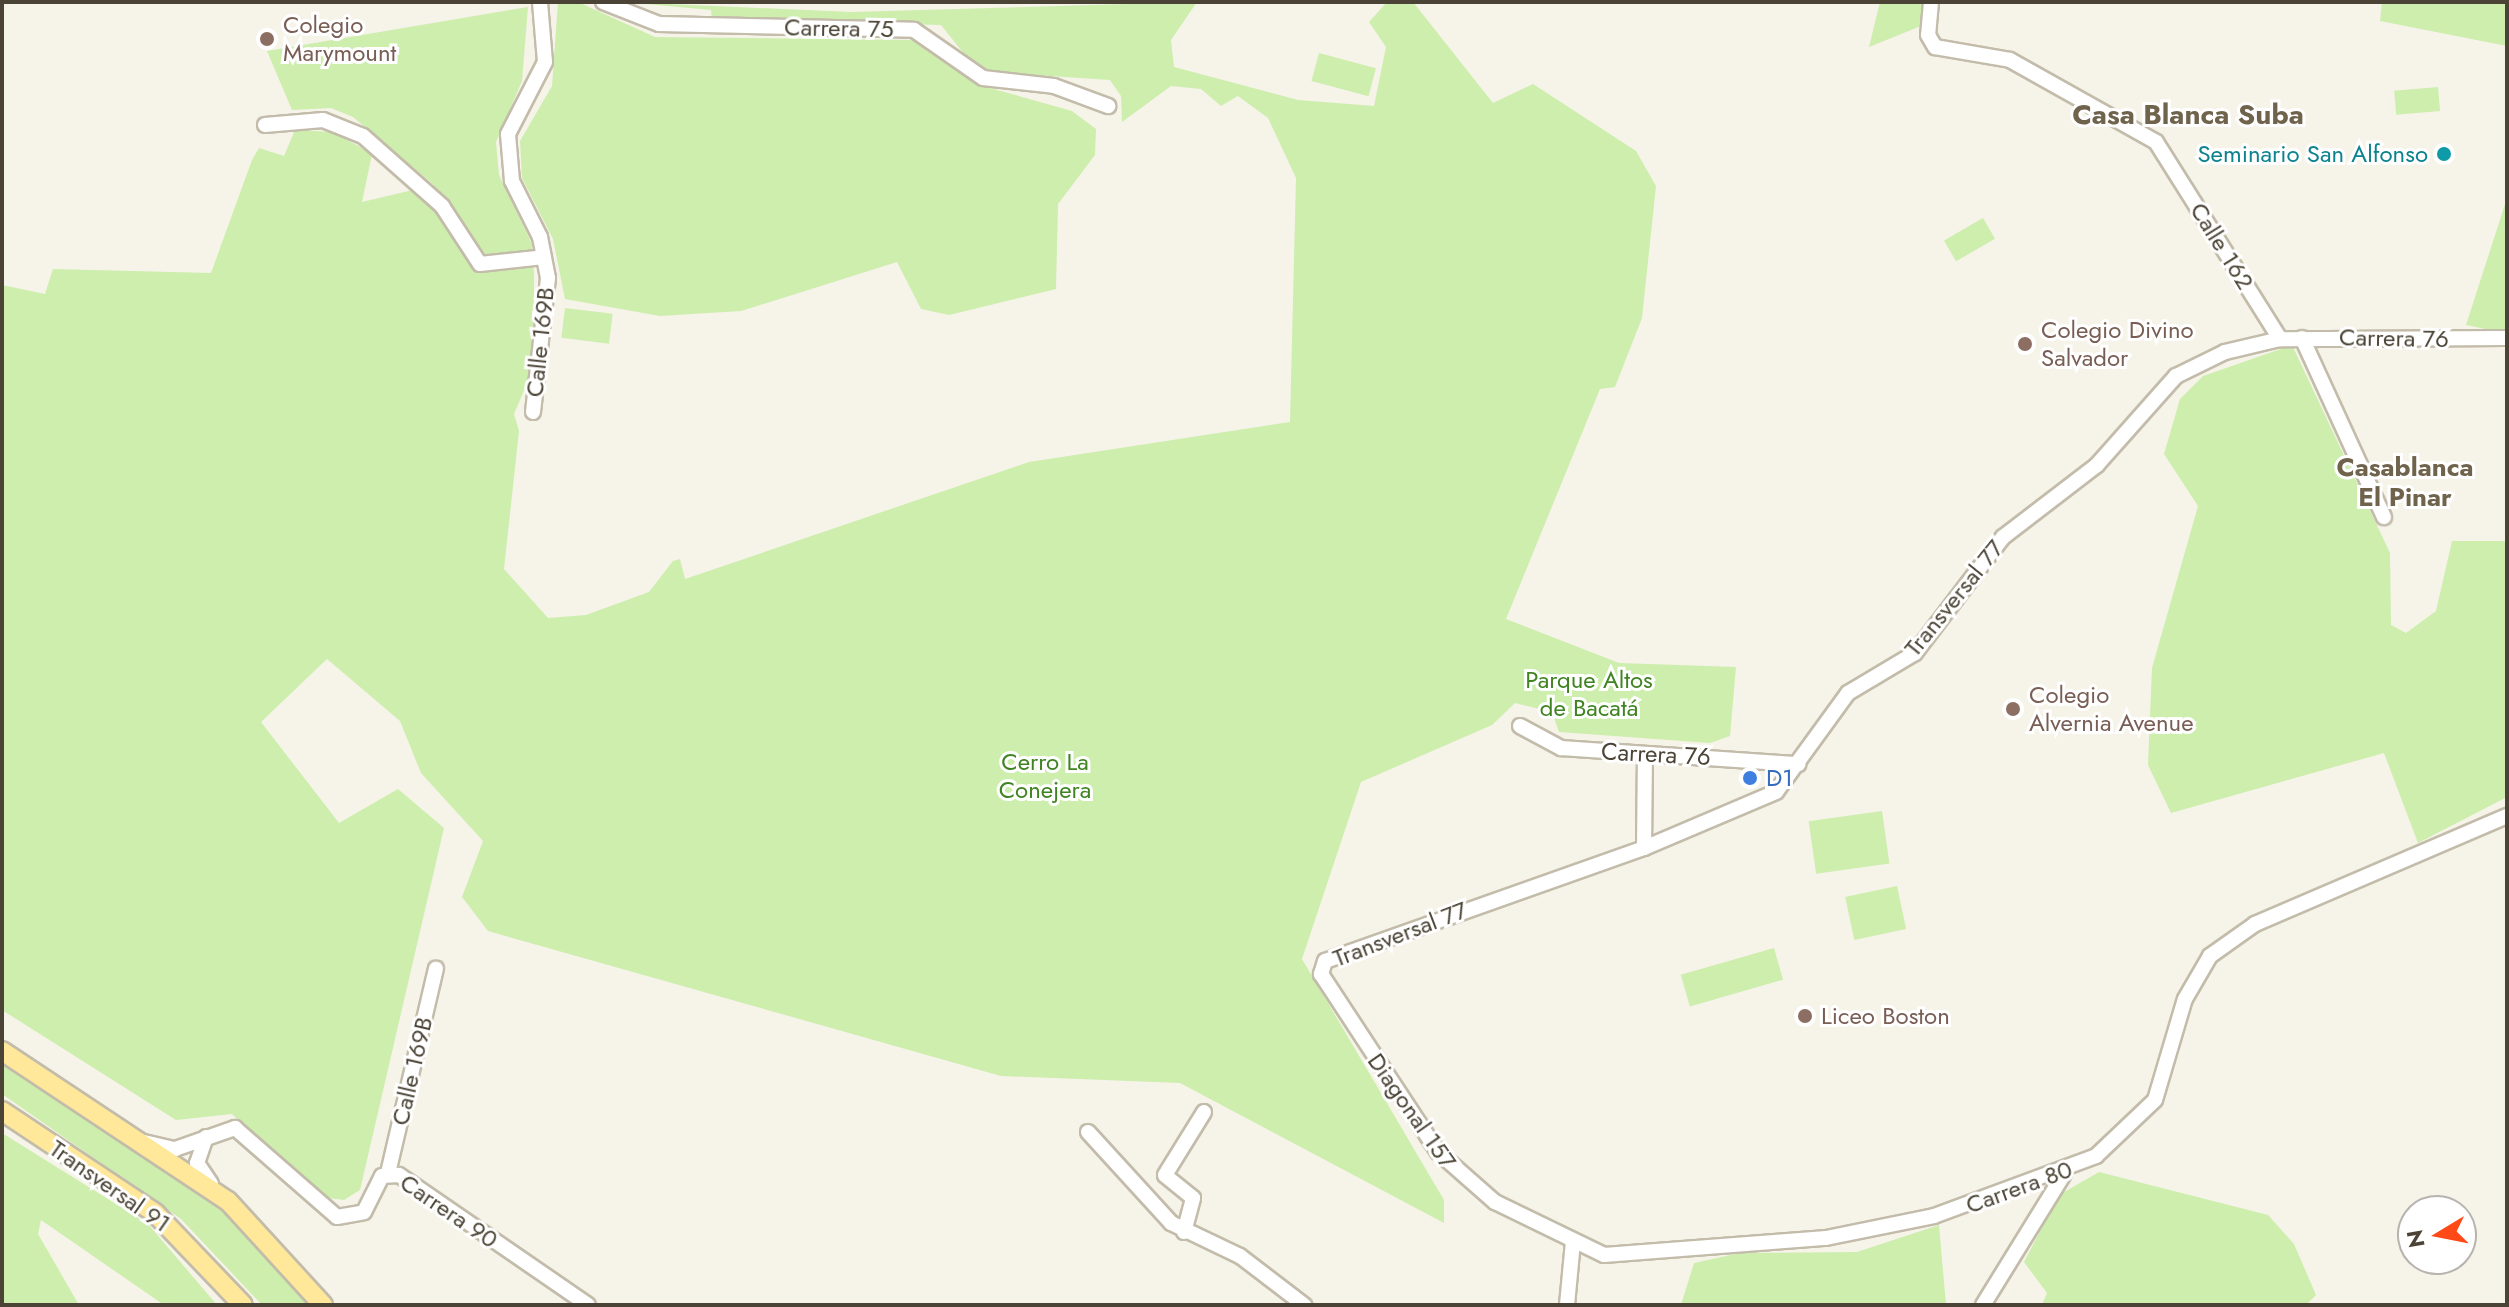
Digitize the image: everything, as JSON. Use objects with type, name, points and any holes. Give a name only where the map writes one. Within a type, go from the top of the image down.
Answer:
[{"type":"main road","points":[[2,1051],[228,1201],[323,1305]]},
{"type":"main road","name":"Transversal 91","points":[[2,1111],[155,1213],[243,1305]]},
{"type":"street","name":"Calle 169B","points":[[533,412],[548,300],[544,257],[512,181],[508,150],[514,116],[545,62],[540,2]]},
{"type":"street","name":"Carrera 75","points":[[603,2],[659,24],[914,30],[983,78],[1054,86],[1108,106]]},
{"type":"street","name":"Calle 162","points":[[1931,2],[1928,35],[1943,51],[2010,60],[2165,151],[2280,339]]},
{"type":"street","points":[[265,125],[323,120],[363,136],[442,206],[480,264],[544,257]]},
{"type":"street","points":[[2302,338],[2384,517]]},
{"type":"street","name":"Carrera 76","points":[[2280,339],[2507,338]]},
{"type":"street","name":"Transversal 77","points":[[1321,974],[1325,961],[1644,848],[1765,799],[1798,764],[1848,693],[1915,653],[2003,537],[2097,465],[2176,376],[2225,352],[2280,339]]},
{"type":"street","name":"Carrera 76","points":[[1520,726],[1561,748],[1645,757],[1798,764]]},
{"type":"street","points":[[1644,848],[1645,757]]},
{"type":"street","name":"Carrera 80","points":[[1573,1242],[1617,1256],[1695,1244],[1841,1236],[1934,1216],[2064,1174],[2096,1156],[2155,1100],[2185,999],[2210,956],[2255,924],[2507,816]]},
{"type":"street","name":"Calle 169B","points":[[388,1173],[436,969]]},
{"type":"street","name":"Diagonal 157","points":[[1321,974],[1451,1169],[1475,1191],[1573,1242]]},
{"type":"street","points":[[1184,1232],[1193,1198],[1167,1181],[1166,1169],[1204,1112]]},
{"type":"street","name":"Carrera 90","points":[[140,1140],[175,1149],[209,1133],[241,1130],[337,1217],[364,1212],[388,1173],[588,1305]]},
{"type":"street","points":[[1088,1132],[1184,1232],[1240,1256],[1304,1305]]},
{"type":"street","points":[[209,1133],[197,1163],[228,1201]]},
{"type":"street","points":[[1983,1305],[2064,1174]]},
{"type":"street","points":[[1567,1305],[1573,1242]]},
{"type":"green space","points":[[558,2],[578,2],[655,37],[913,40],[990,88],[1072,111],[1096,129],[1095,155],[1058,204],[1056,289],[949,315],[921,309],[897,262],[741,311],[660,316],[565,299],[553,239],[522,178],[520,141],[552,86]]},
{"type":"green space","name":"Cerro La Conejera","points":[[624,2],[851,12],[1197,2],[1171,40],[1174,67],[1298,100],[1374,106],[1386,47],[1369,22],[1387,2],[1413,2],[1493,103],[1533,84],[1636,151],[1656,186],[1642,318],[1615,387],[1600,389],[1506,619],[1619,663],[1736,667],[1730,736],[1710,743],[1559,732],[1552,712],[1515,703],[1492,725],[1361,782],[1302,959],[1444,1200],[1444,1223],[1180,1083],[1001,1076],[488,931],[462,897],[483,841],[421,773],[400,721],[327,659],[261,722],[339,823],[398,789],[444,828],[360,1190],[344,1200],[321,1197],[232,1114],[176,1120],[2,1010],[2,285],[45,294],[53,269],[211,273],[259,148],[284,156],[295,130],[334,132],[372,154],[362,202],[434,185],[353,117],[331,108],[292,110],[267,51],[528,7],[522,81],[496,142],[499,175],[532,244],[534,274],[534,367],[514,414],[519,431],[504,569],[548,618],[586,615],[649,592],[673,561],[680,559],[685,579],[1029,462],[1290,422],[1296,178],[1268,118],[1238,96],[1221,106],[1201,89],[1171,86],[1122,122],[1121,96],[1110,80],[992,72],[965,55],[941,25],[712,20],[711,10]]},
{"type":"green space","points":[[1880,2],[1925,2],[1921,26],[1869,47]]},
{"type":"green space","points":[[2382,2],[2507,2],[2507,46],[2380,21]]},
{"type":"green space","points":[[1319,53],[1376,68],[1368,96],[1311,81]]},
{"type":"green space","points":[[2438,87],[2440,111],[2396,115],[2394,91]]},
{"type":"green space","points":[[2507,198],[2507,330],[2500,332],[2466,325]]},
{"type":"green space","points":[[1983,218],[1995,239],[1956,261],[1944,240]]},
{"type":"green space","points":[[565,308],[613,314],[609,344],[561,338]]},
{"type":"green space","points":[[2292,345],[2390,553],[2391,625],[2406,633],[2436,611],[2452,541],[2507,541],[2507,797],[2418,843],[2384,753],[2171,813],[2148,765],[2152,668],[2198,506],[2164,454],[2180,399],[2203,376]]},
{"type":"green space","points":[[1882,811],[1889,863],[1816,874],[1809,821]]},
{"type":"green space","points":[[1897,886],[1906,929],[1854,940],[1845,897]]},
{"type":"green space","points":[[1774,948],[1783,980],[1690,1006],[1681,975]]},
{"type":"green space","points":[[2,1058],[205,1188],[319,1305],[262,1305],[181,1219],[2,1094]]},
{"type":"green space","points":[[2,1133],[148,1224],[217,1305],[164,1305],[41,1220],[38,1234],[79,1305],[2,1305]]},
{"type":"green space","points":[[2099,1172],[2268,1215],[2294,1244],[2316,1295],[2306,1305],[2042,1305],[2047,1293],[2024,1262],[2059,1195]]},
{"type":"green space","points":[[1939,1225],[1946,1305],[1681,1305],[1694,1263],[1740,1253],[1857,1252]]},
{"type":"place","name":"Colegio Marymount","points":[[267,39]]},
{"type":"place","name":"Seminario San Alfonso","points":[[2444,154]]},
{"type":"place","name":"Colegio Divino Salvador","points":[[2025,344]]},
{"type":"place","name":"Colegio Alvernia Avenue","points":[[2013,709]]},
{"type":"place","name":"D1","points":[[1750,778]]},
{"type":"place","name":"Liceo Boston","points":[[1805,1016]]},
{"type":"district","name":"Casa Blanca Suba","points":[[2188,115]]},
{"type":"district","name":"Casablanca El Pinar","points":[[2405,483]]},
{"type":"park label","name":"Parque Altos de Bacatá","points":[[1589,694]]}]
